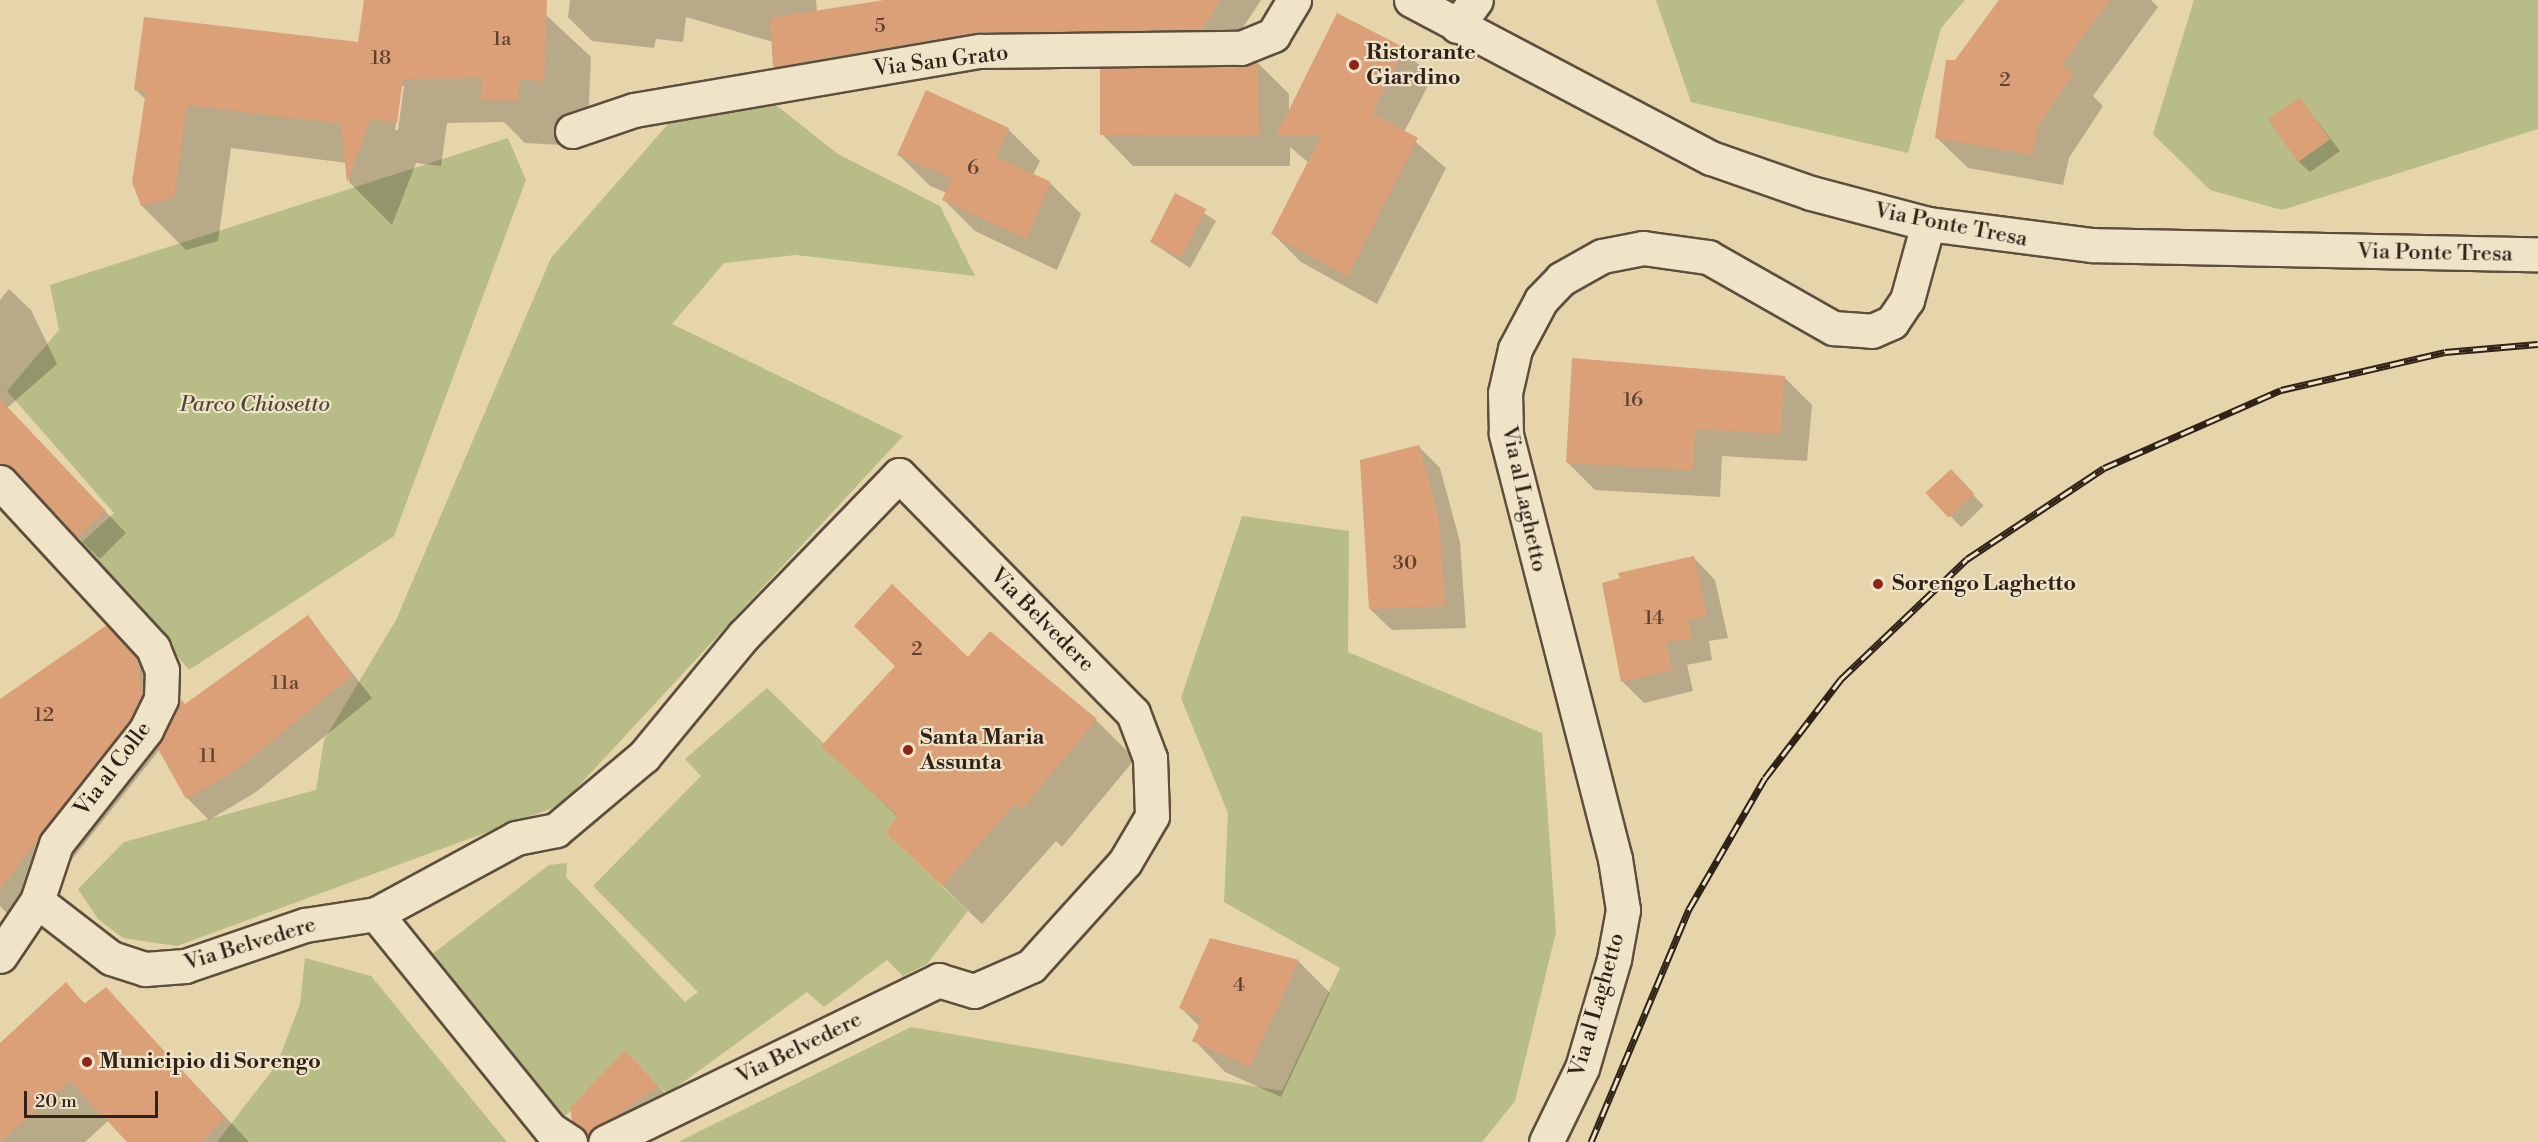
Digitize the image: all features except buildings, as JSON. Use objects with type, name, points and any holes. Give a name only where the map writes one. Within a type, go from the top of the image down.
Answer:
[{"type":"street","name":"Via San Grato","points":[[572,131],[634,110],[980,51],[1241,48],[1273,35],[1294,0]]},
{"type":"street","name":"Via Ponte Tresa","points":[[1411,0],[1711,158],[1811,194],[1928,224],[2092,245],[2538,254]]},
{"type":"street","points":[[1457,26],[1476,0]]},
{"type":"street","name":"Via al Laghetto","points":[[1546,1142],[1582,1068],[1623,910],[1615,859],[1506,433],[1505,393],[1515,349],[1541,300],[1561,279],[1602,256],[1643,248],[1708,257],[1833,328],[1872,331],[1892,322],[1907,300],[1928,224]]},
{"type":"street","name":"Via Belvedere","points":[[37,901],[111,958],[146,969],[184,966],[304,925],[376,914],[516,838],[556,830],[644,756],[743,636],[898,475],[1133,713],[1150,758],[1152,816],[1125,862],[1030,966],[974,991],[939,980],[605,1142]]},
{"type":"street","name":"Via al Colle","points":[[0,482],[153,648],[162,670],[161,699],[146,730],[56,844],[37,901],[0,956]]},
{"type":"street","points":[[376,914],[550,1128],[570,1142]]},
{"type":"green space","points":[[1656,0],[1965,0],[1941,28],[1908,153],[1691,102]]},
{"type":"green space","points":[[2194,0],[2538,0],[2538,129],[2282,210],[2210,190],[2153,134]]},
{"type":"green space","points":[[767,98],[838,154],[940,206],[975,276],[796,255],[724,263],[672,324],[903,436],[561,805],[177,946],[123,938],[98,919],[78,889],[124,842],[316,790],[324,740],[396,620],[551,258],[669,123]]},
{"type":"green space","name":"Parco Chiosetto","points":[[508,138],[526,180],[394,536],[189,670],[81,543],[114,513],[7,391],[59,330],[50,285]]},
{"type":"green space","points":[[1242,516],[1349,531],[1348,652],[1542,733],[1556,932],[1515,1101],[1482,1142],[678,1142],[911,1027],[1282,1091],[1340,968],[1224,902],[1228,813],[1181,698]]},
{"type":"green space","points":[[767,688],[898,816],[885,832],[968,911],[927,964],[903,976],[887,960],[824,1007],[807,992],[667,1094],[625,1050],[560,1122],[431,955],[549,865],[567,863],[566,877],[685,1002],[698,992],[593,886],[701,776],[685,759]]},
{"type":"green space","points":[[305,958],[371,976],[507,1142],[217,1142],[277,1064],[300,1004]]},
{"type":"railway","points":[[1591,1142],[1689,909],[1765,778],[1841,679],[1967,559],[2104,468],[2281,390],[2445,352],[2538,344]]},
{"type":"place","name":"Ristorante Giardino","points":[[1354,65]]},
{"type":"place","name":"Sorengo Laghetto","points":[[1878,584]]},
{"type":"place","name":"Santa Maria Assunta","points":[[908,750]]},
{"type":"place","name":"Municipio di Sorengo","points":[[87,1062]]}]
